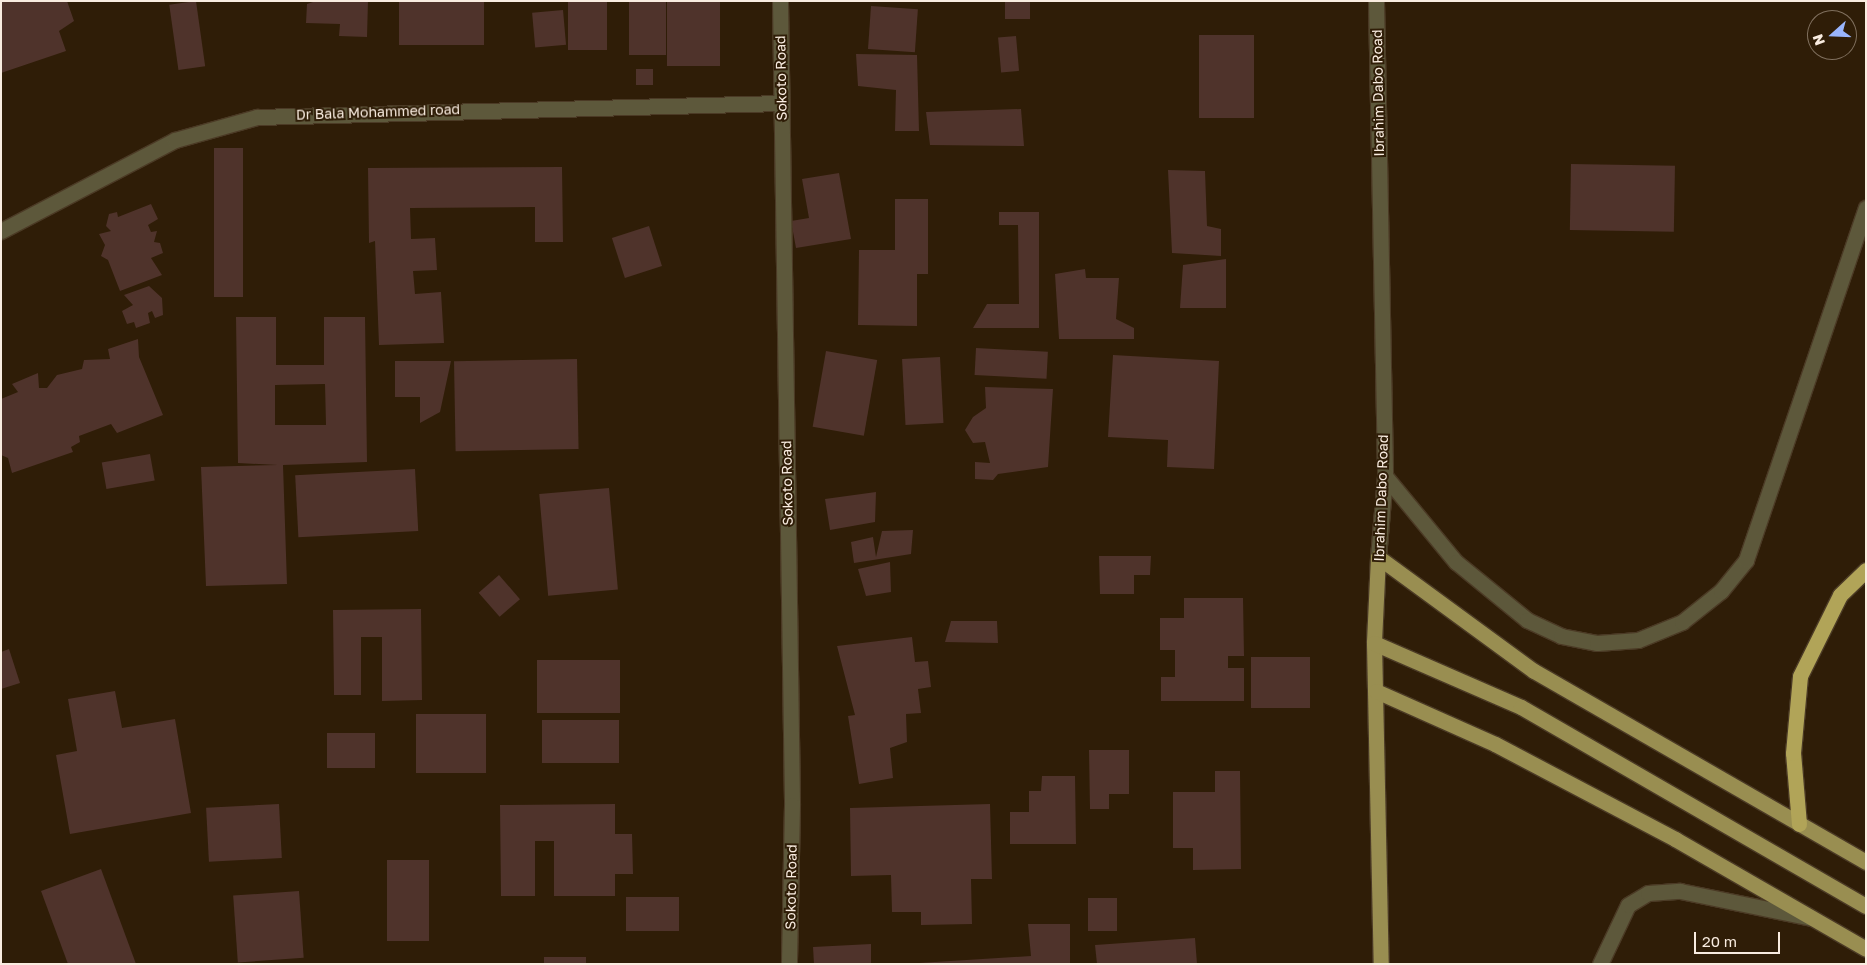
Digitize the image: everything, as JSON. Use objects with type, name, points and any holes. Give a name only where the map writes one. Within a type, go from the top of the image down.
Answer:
[{"type":"highway","points":[[1799,824],[1793,753],[1800,676],[1840,595],[1866,570]]},
{"type":"main road","name":"Ibrahim Dabo Road","points":[[1378,557],[1374,642],[1381,964]]},
{"type":"main road","points":[[1378,557],[1534,670],[1866,862]]},
{"type":"main road","points":[[1374,642],[1521,707],[1866,906]]},
{"type":"main road","points":[[1376,691],[1495,744],[1675,839],[1866,949]]},
{"type":"street","name":"Sokoto Road","points":[[780,1],[792,805],[789,964]]},
{"type":"street","name":"Ibrahim Dabo Road","points":[[1376,1],[1384,476],[1378,557]]},
{"type":"street","name":"Dr Bala Mohammed road","points":[[1,231],[175,140],[257,117],[781,102]]},
{"type":"street","points":[[1384,476],[1456,562],[1528,620],[1561,636],[1597,643],[1638,640],[1682,622],[1721,591],[1746,560],[1866,208]]},
{"type":"street","points":[[1600,964],[1628,905],[1648,893],[1680,891],[1814,919]]},
{"type":"building","points":[[1,1],[67,1],[74,21],[59,31],[66,51],[1,73]]},
{"type":"building","points":[[196,1],[205,66],[178,70],[169,5]]},
{"type":"building","points":[[316,1],[368,1],[367,37],[339,36],[340,24],[306,23],[307,4]]},
{"type":"building","points":[[399,1],[484,1],[484,45],[399,45]]},
{"type":"building","points":[[568,1],[607,1],[607,50],[568,50]]},
{"type":"building","points":[[629,1],[666,1],[666,55],[629,55]]},
{"type":"building","points":[[667,1],[720,1],[720,66],[667,66]]},
{"type":"building","points":[[1005,1],[1030,1],[1030,19],[1005,19]]},
{"type":"building","points":[[871,6],[918,9],[915,52],[868,49]]},
{"type":"building","points":[[563,10],[566,45],[535,48],[532,13]]},
{"type":"building","points":[[1199,35],[1254,35],[1254,118],[1199,118]]},
{"type":"building","points":[[1016,36],[1019,71],[1001,72],[998,38]]},
{"type":"building","points":[[856,54],[917,55],[919,131],[895,131],[896,90],[858,86]]},
{"type":"building","points":[[636,69],[653,69],[653,85],[636,85]]},
{"type":"building","points":[[1021,109],[1024,146],[930,145],[926,112]]},
{"type":"building","points":[[214,148],[243,148],[243,297],[214,297]]},
{"type":"building","points":[[1571,164],[1675,166],[1674,232],[1570,230]]},
{"type":"building","points":[[562,167],[563,242],[535,242],[535,207],[410,208],[411,239],[435,238],[437,270],[413,271],[415,294],[441,292],[444,343],[379,345],[375,241],[369,243],[368,168]]},
{"type":"building","points":[[1168,170],[1205,171],[1207,226],[1221,229],[1221,256],[1172,253]]},
{"type":"building","points":[[839,173],[851,239],[796,248],[791,221],[809,218],[802,179]]},
{"type":"building","points":[[895,199],[928,199],[928,274],[917,274],[917,326],[858,325],[859,250],[895,250]]},
{"type":"building","points":[[151,204],[158,219],[148,225],[151,232],[157,231],[154,242],[160,243],[163,253],[151,258],[162,275],[120,291],[108,260],[101,256],[105,245],[99,234],[111,231],[106,226],[109,214],[117,212],[118,217]]},
{"type":"building","points":[[999,212],[1039,212],[1039,328],[973,328],[987,304],[1019,304],[1018,225],[999,225]]},
{"type":"building","points":[[649,226],[662,266],[625,278],[612,238]]},
{"type":"building","points":[[1226,259],[1226,308],[1180,308],[1183,265]]},
{"type":"building","points":[[1085,269],[1086,278],[1119,278],[1116,319],[1134,328],[1134,339],[1059,339],[1055,274]]},
{"type":"building","points":[[149,286],[162,298],[163,315],[155,318],[152,311],[148,313],[150,323],[136,328],[134,322],[127,324],[122,311],[133,305],[124,295]]},
{"type":"building","points":[[236,317],[276,317],[276,365],[324,365],[324,317],[365,317],[367,462],[283,465],[287,584],[206,586],[201,467],[278,465],[238,463]],"holes":[[[325,384],[326,425],[275,425],[275,385]]]},
{"type":"building","points":[[138,339],[139,357],[163,415],[117,433],[111,424],[79,436],[80,442],[71,447],[73,452],[12,473],[8,458],[1,455],[1,399],[18,392],[12,384],[38,373],[39,388],[47,388],[57,375],[82,369],[84,360],[110,359],[108,349]]},
{"type":"building","points":[[976,348],[1048,352],[1046,379],[975,375]]},
{"type":"building","points":[[826,351],[877,360],[864,436],[813,427]]},
{"type":"building","points":[[1113,355],[1219,361],[1214,469],[1167,467],[1168,440],[1108,437]]},
{"type":"building","points":[[940,357],[943,423],[906,425],[902,359]]},
{"type":"building","points":[[577,359],[579,449],[456,451],[454,361]]},
{"type":"building","points":[[395,361],[451,361],[440,412],[420,423],[420,397],[395,397]]},
{"type":"building","points":[[985,387],[1053,389],[1048,467],[998,474],[993,480],[975,479],[975,462],[990,463],[985,442],[973,443],[965,430],[973,417],[986,408]]},
{"type":"building","points":[[150,454],[155,481],[106,489],[102,463]]},
{"type":"building","points":[[415,469],[418,531],[298,537],[295,475]]},
{"type":"building","points":[[609,488],[618,590],[548,596],[539,494]]},
{"type":"building","points":[[876,492],[875,522],[830,530],[825,499]]},
{"type":"building","points":[[913,530],[911,554],[854,563],[851,542],[873,537],[876,557],[882,531]]},
{"type":"building","points":[[1099,556],[1151,556],[1150,575],[1134,575],[1134,594],[1100,594]]},
{"type":"building","points":[[890,562],[891,592],[866,596],[858,569]]},
{"type":"building","points":[[499,575],[520,599],[500,617],[479,593]]},
{"type":"building","points":[[1184,598],[1243,598],[1244,656],[1228,656],[1228,668],[1244,668],[1244,701],[1161,701],[1161,677],[1175,677],[1175,650],[1160,650],[1160,618],[1184,618]]},
{"type":"building","points":[[421,609],[422,700],[382,701],[382,637],[361,637],[361,695],[334,695],[333,610]]},
{"type":"building","points":[[951,621],[997,621],[998,643],[945,642]]},
{"type":"building","points":[[912,637],[915,662],[928,661],[931,687],[918,689],[921,713],[906,714],[907,742],[890,748],[893,778],[859,784],[848,716],[855,715],[837,646]]},
{"type":"building","points":[[9,649],[20,683],[1,689],[1,652]]},
{"type":"building","points":[[1251,657],[1310,657],[1310,708],[1251,708]]},
{"type":"building","points":[[537,660],[620,660],[620,713],[537,713]]},
{"type":"building","points":[[115,691],[122,728],[175,719],[191,813],[70,834],[56,755],[77,751],[68,699]]},
{"type":"building","points":[[416,714],[486,714],[486,773],[416,773]]},
{"type":"building","points":[[542,720],[619,720],[619,763],[542,763]]},
{"type":"building","points":[[327,733],[375,733],[375,768],[327,768]]},
{"type":"building","points":[[1089,750],[1129,750],[1129,794],[1109,794],[1109,809],[1090,809]]},
{"type":"building","points":[[1215,771],[1240,771],[1241,869],[1193,870],[1193,848],[1173,848],[1173,792],[1215,792]]},
{"type":"building","points":[[1042,776],[1075,776],[1076,844],[1010,844],[1010,812],[1029,812],[1029,791],[1041,791]]},
{"type":"building","points":[[279,804],[282,858],[209,862],[206,808]]},
{"type":"building","points":[[615,804],[615,834],[632,834],[633,874],[615,874],[615,896],[554,896],[554,841],[535,841],[535,896],[501,896],[500,805]]},
{"type":"building","points":[[990,804],[992,879],[971,879],[972,924],[921,925],[921,912],[892,912],[891,875],[851,876],[850,808]]},
{"type":"building","points":[[387,860],[429,860],[429,941],[387,941]]},
{"type":"building","points":[[101,869],[136,964],[68,964],[41,891]]},
{"type":"building","points":[[299,891],[304,958],[238,962],[233,896]]},
{"type":"building","points":[[626,897],[679,897],[679,931],[626,931]]},
{"type":"building","points":[[1088,898],[1117,898],[1117,931],[1088,931]]},
{"type":"building","points":[[1028,924],[1070,924],[1070,964],[903,964],[1031,956]]},
{"type":"building","points":[[1195,938],[1197,964],[1097,964],[1095,945]]},
{"type":"building","points":[[871,944],[871,964],[814,964],[813,947]]},
{"type":"building","points":[[544,957],[586,957],[586,964],[544,964]]}]
